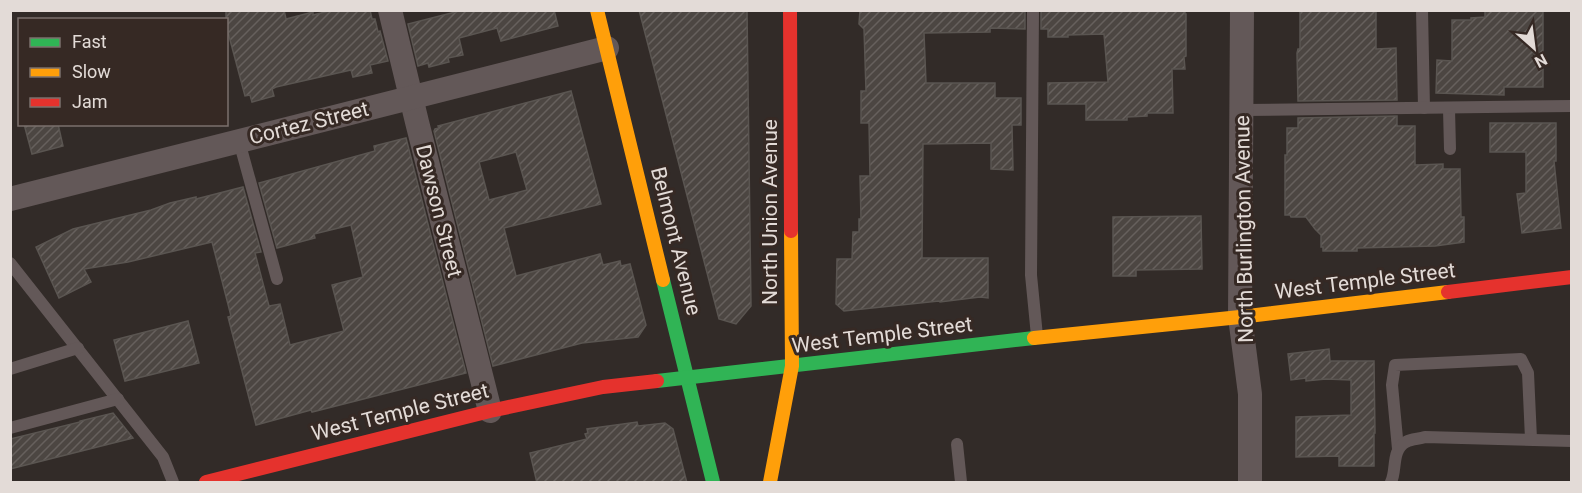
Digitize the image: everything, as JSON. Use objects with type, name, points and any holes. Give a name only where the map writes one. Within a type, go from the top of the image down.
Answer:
[{"type":"main road","name":"Belmont Avenue","points":[[597,10],[713,483]]},
{"type":"main road","name":"North Union Avenue","points":[[770,483],[792,366],[790,10]]},
{"type":"main road","name":"West Temple Street","points":[[206,483],[490,411],[603,387],[1240,317],[1572,277]]},
{"type":"street","name":"Dawson Street","points":[[390,10],[490,411]]},
{"type":"street","name":"North Burlington Avenue","points":[[1242,10],[1240,317],[1250,394],[1250,483]]},
{"type":"street","name":"Cortez Street","points":[[10,199],[607,48]]},
{"type":"lane","points":[[1033,10],[1030,275],[1037,338]]},
{"type":"lane","points":[[1422,10],[1424,108]]},
{"type":"lane","points":[[1242,110],[1572,106]]},
{"type":"lane","points":[[1449,108],[1450,149]]},
{"type":"lane","points":[[238,141],[277,279]]},
{"type":"lane","points":[[10,263],[163,457],[173,483]]},
{"type":"lane","points":[[10,369],[78,348]]},
{"type":"lane","points":[[1391,483],[1395,475],[1394,466],[1398,448],[1392,385],[1395,365],[1521,359],[1528,373],[1531,439]]},
{"type":"lane","points":[[10,428],[118,399]]},
{"type":"lane","points":[[1398,448],[1405,442],[1425,437],[1572,441]]},
{"type":"lane","points":[[957,444],[961,483]]},
{"type":"building","points":[[226,10],[284,10],[286,19],[313,12],[313,15],[333,10],[370,10],[378,32],[380,31],[388,61],[370,65],[372,73],[353,77],[351,70],[276,87],[272,89],[274,96],[252,102],[250,95],[245,96],[228,32],[228,18],[226,18]]},
{"type":"building","points":[[463,10],[554,10],[558,26],[501,41],[497,28],[459,38],[463,55],[448,58],[449,62],[429,67],[428,63],[418,66],[408,24]]},
{"type":"building","points":[[639,10],[747,10],[751,306],[736,324],[719,319]]},
{"type":"building","points":[[860,10],[1025,10],[1025,29],[990,28],[990,32],[924,33],[926,83],[995,83],[995,98],[1021,98],[1021,125],[1012,125],[1013,170],[991,169],[991,143],[923,144],[922,258],[988,258],[988,298],[844,311],[836,304],[837,259],[852,259],[853,232],[859,232],[859,219],[861,219],[860,176],[870,176],[869,123],[861,123],[861,91],[866,91],[864,29],[859,24]]},
{"type":"building","points":[[1041,10],[1185,10],[1185,69],[1172,69],[1173,113],[1147,113],[1147,116],[1127,117],[1127,120],[1086,120],[1086,104],[1048,104],[1048,83],[1108,82],[1104,34],[1048,37],[1048,29],[1041,29]]},
{"type":"building","points":[[1300,10],[1376,10],[1376,49],[1396,48],[1397,100],[1298,101],[1297,53],[1300,49]]},
{"type":"building","points":[[1485,10],[1543,10],[1543,87],[1504,87],[1504,95],[1436,93],[1437,60],[1452,61],[1452,20],[1485,17]]},
{"type":"building","points":[[571,91],[601,204],[504,228],[516,276],[600,254],[603,265],[620,261],[621,266],[630,264],[646,325],[638,337],[582,343],[493,366],[434,131],[439,128],[438,126]],"holes":[[[516,152],[527,190],[489,200],[479,162]]]},
{"type":"building","points":[[1397,116],[1397,126],[1415,126],[1415,165],[1443,164],[1443,169],[1460,169],[1464,242],[1435,246],[1357,248],[1357,251],[1323,251],[1321,235],[1306,217],[1285,215],[1287,128],[1298,128],[1298,118]]},
{"type":"building","points":[[1490,123],[1556,123],[1556,161],[1554,161],[1561,228],[1522,233],[1517,194],[1526,193],[1526,152],[1490,152]]},
{"type":"building","points":[[25,126],[58,126],[63,146],[32,154]]},
{"type":"building","points":[[406,138],[466,373],[256,425],[228,317],[231,316],[212,242],[128,262],[84,269],[91,282],[59,298],[36,247],[73,229],[151,210],[170,203],[243,187],[261,252],[255,253],[269,306],[280,304],[290,345],[344,331],[332,285],[363,277],[351,225],[314,234],[315,238],[277,248],[259,183],[375,151],[374,146]]},
{"type":"building","points":[[1201,216],[1202,269],[1136,270],[1136,276],[1113,276],[1113,217]]},
{"type":"building","points":[[188,321],[199,363],[125,381],[114,340]]},
{"type":"building","points":[[1329,349],[1330,361],[1374,361],[1374,466],[1339,466],[1339,456],[1296,457],[1296,417],[1351,415],[1351,380],[1306,381],[1306,378],[1291,380],[1288,354]]},
{"type":"building","points":[[113,413],[133,438],[10,469],[10,439]]},
{"type":"building","points":[[637,422],[638,426],[665,423],[673,429],[687,483],[537,483],[530,453],[587,439],[585,434],[588,433],[587,429]]},
{"type":"traffic: fast","points":[[663,280],[713,482]]},
{"type":"traffic: fast","points":[[657,381],[1034,338]]},
{"type":"traffic: slow","points":[[597,10],[663,280]]},
{"type":"traffic: slow","points":[[770,482],[792,366],[791,231]]},
{"type":"traffic: slow","points":[[1034,338],[1240,317],[1448,292]]},
{"type":"traffic: jam","points":[[790,10],[791,231]]},
{"type":"traffic: jam","points":[[1448,292],[1572,277]]},
{"type":"traffic: jam","points":[[206,482],[490,411],[603,387],[657,381]]}]
